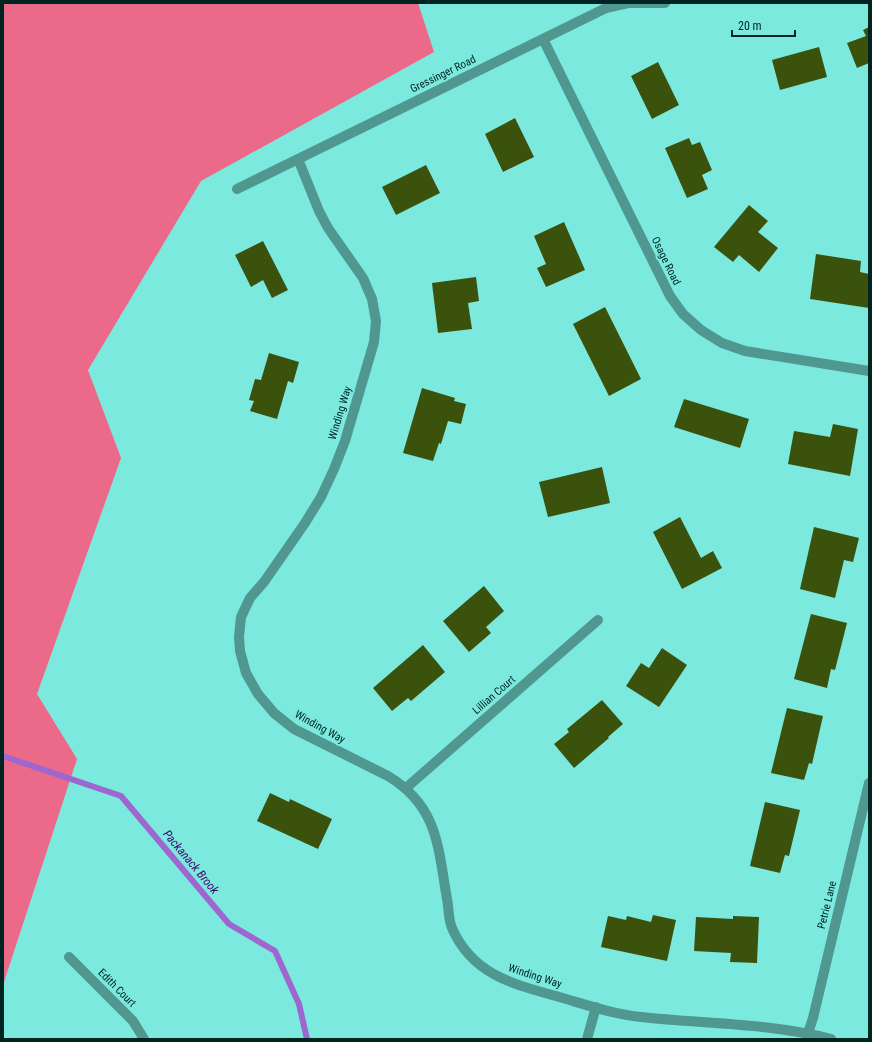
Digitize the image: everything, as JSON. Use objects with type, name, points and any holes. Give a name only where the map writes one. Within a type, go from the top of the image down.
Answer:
[{"type":"street","name":"Gressinger Road","points":[[237,189],[606,8],[628,3],[665,3]]},
{"type":"street","name":"Osage Road","points":[[543,39],[670,296],[683,314],[701,330],[716,340],[745,351],[869,371]]},
{"type":"street","name":"Winding Way","points":[[298,159],[319,212],[328,228],[363,278],[372,299],[376,321],[374,342],[345,441],[334,469],[321,497],[305,523],[264,582],[250,598],[242,617],[239,637],[240,651],[246,673],[258,694],[274,713],[294,729],[388,776],[406,788],[416,798],[428,816],[436,834],[451,927],[464,950],[474,961],[492,974],[513,984],[596,1007],[640,1017],[760,1026],[808,1033],[831,1039]]},
{"type":"street","name":"Lillian Court","points":[[406,788],[598,620]]},
{"type":"street","name":"Petrie Lane","points":[[808,1033],[813,1018],[869,783]]},
{"type":"street","name":"Edith Court","points":[[69,957],[133,1021],[144,1039]]},
{"type":"street","points":[[587,1039],[596,1007]]},
{"type":"shaded area","points":[[3,3],[418,3],[434,52],[201,181],[88,370],[121,458],[37,694],[77,759],[3,985]]},
{"type":"building","points":[[869,27],[869,63],[857,68],[847,43],[866,36],[863,30]]},
{"type":"building","points":[[819,47],[827,77],[780,90],[772,60]]},
{"type":"building","points":[[658,62],[679,105],[652,119],[631,76]]},
{"type":"building","points":[[515,118],[534,157],[503,172],[485,134]]},
{"type":"building","points":[[689,138],[692,145],[700,142],[712,170],[702,175],[708,189],[687,198],[665,148]]},
{"type":"building","points":[[426,165],[440,193],[396,215],[382,187]]},
{"type":"building","points":[[749,205],[768,221],[758,232],[778,248],[759,272],[739,255],[733,262],[714,247]]},
{"type":"building","points":[[564,222],[585,270],[546,287],[537,268],[546,264],[534,236]]},
{"type":"building","points":[[263,241],[288,290],[272,298],[263,280],[251,287],[235,255]]},
{"type":"building","points":[[816,254],[861,261],[860,272],[869,274],[869,308],[810,299]]},
{"type":"building","points":[[476,277],[479,301],[468,303],[472,329],[438,333],[432,283]]},
{"type":"building","points":[[605,307],[641,379],[609,396],[573,324]]},
{"type":"building","points":[[269,353],[299,362],[293,383],[288,381],[277,419],[250,411],[254,401],[249,400],[255,379],[261,380]]},
{"type":"building","points":[[422,388],[455,398],[454,401],[466,404],[461,424],[448,421],[441,444],[439,443],[433,461],[403,453]]},
{"type":"building","points":[[684,399],[749,419],[740,448],[674,427]]},
{"type":"building","points":[[833,424],[858,429],[850,476],[788,464],[794,431],[830,437]]},
{"type":"building","points":[[602,467],[610,503],[548,517],[539,482]]},
{"type":"building","points":[[680,517],[701,558],[713,551],[722,568],[682,589],[653,532]]},
{"type":"building","points":[[814,527],[859,538],[853,562],[844,560],[835,598],[800,589]]},
{"type":"building","points":[[484,586],[504,611],[486,627],[491,633],[469,652],[443,621]]},
{"type":"building","points":[[811,614],[847,623],[835,670],[831,669],[827,688],[794,679]]},
{"type":"building","points":[[423,645],[445,672],[411,701],[408,698],[392,711],[373,688]]},
{"type":"building","points":[[662,648],[687,665],[659,707],[626,686],[641,663],[649,668]]},
{"type":"building","points":[[602,700],[623,724],[574,768],[554,744],[569,732],[567,729]]},
{"type":"building","points":[[787,708],[823,716],[812,764],[809,763],[804,780],[771,773]]},
{"type":"building","points":[[270,793],[289,802],[290,799],[332,819],[318,849],[257,821]]},
{"type":"building","points":[[765,802],[800,810],[789,856],[785,855],[780,873],[750,866]]},
{"type":"building","points":[[653,915],[676,920],[667,961],[601,947],[608,916],[626,920],[627,916],[651,922]]},
{"type":"building","points":[[733,916],[759,917],[757,963],[730,962],[731,953],[694,951],[696,917],[733,919]]},
{"type":"waterway","name":"Packanack Brook","points":[[3,756],[121,796],[229,924],[275,951],[299,1004],[307,1039]]}]
